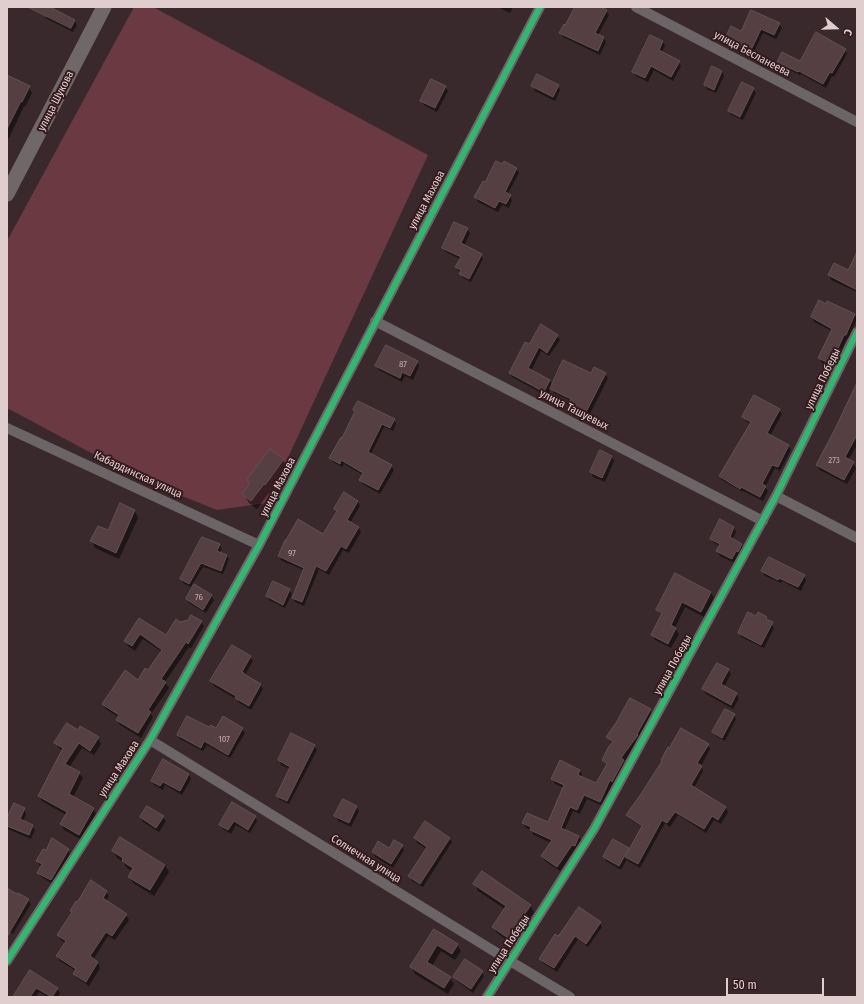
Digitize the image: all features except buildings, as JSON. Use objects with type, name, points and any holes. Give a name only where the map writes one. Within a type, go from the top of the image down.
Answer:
[{"type":"main road","name":"улица Шукова","points":[[7,194],[104,7]]},
{"type":"street","name":"улица Махова","points":[[7,961],[150,740],[259,545],[540,7]]},
{"type":"street","name":"улица Бесланеева","points":[[636,7],[857,122]]},
{"type":"street","name":"улица Ташуевых","points":[[375,321],[762,521]]},
{"type":"street","name":"улица Победы","points":[[487,997],[594,829],[776,496],[857,332]]},
{"type":"street","name":"Кабардинская улица","points":[[7,428],[259,545]]},
{"type":"street","points":[[776,496],[857,538]]},
{"type":"street","name":"Солнечная улица","points":[[150,740],[570,997]]},
{"type":"shaded area","points":[[134,7],[153,7],[428,155],[267,503],[217,510],[142,480],[7,408],[7,241]]},
{"type":"cycle path","points":[[7,961],[150,740],[259,545],[540,7]]},
{"type":"cycle path","points":[[487,997],[594,829],[776,496],[857,332]]}]
